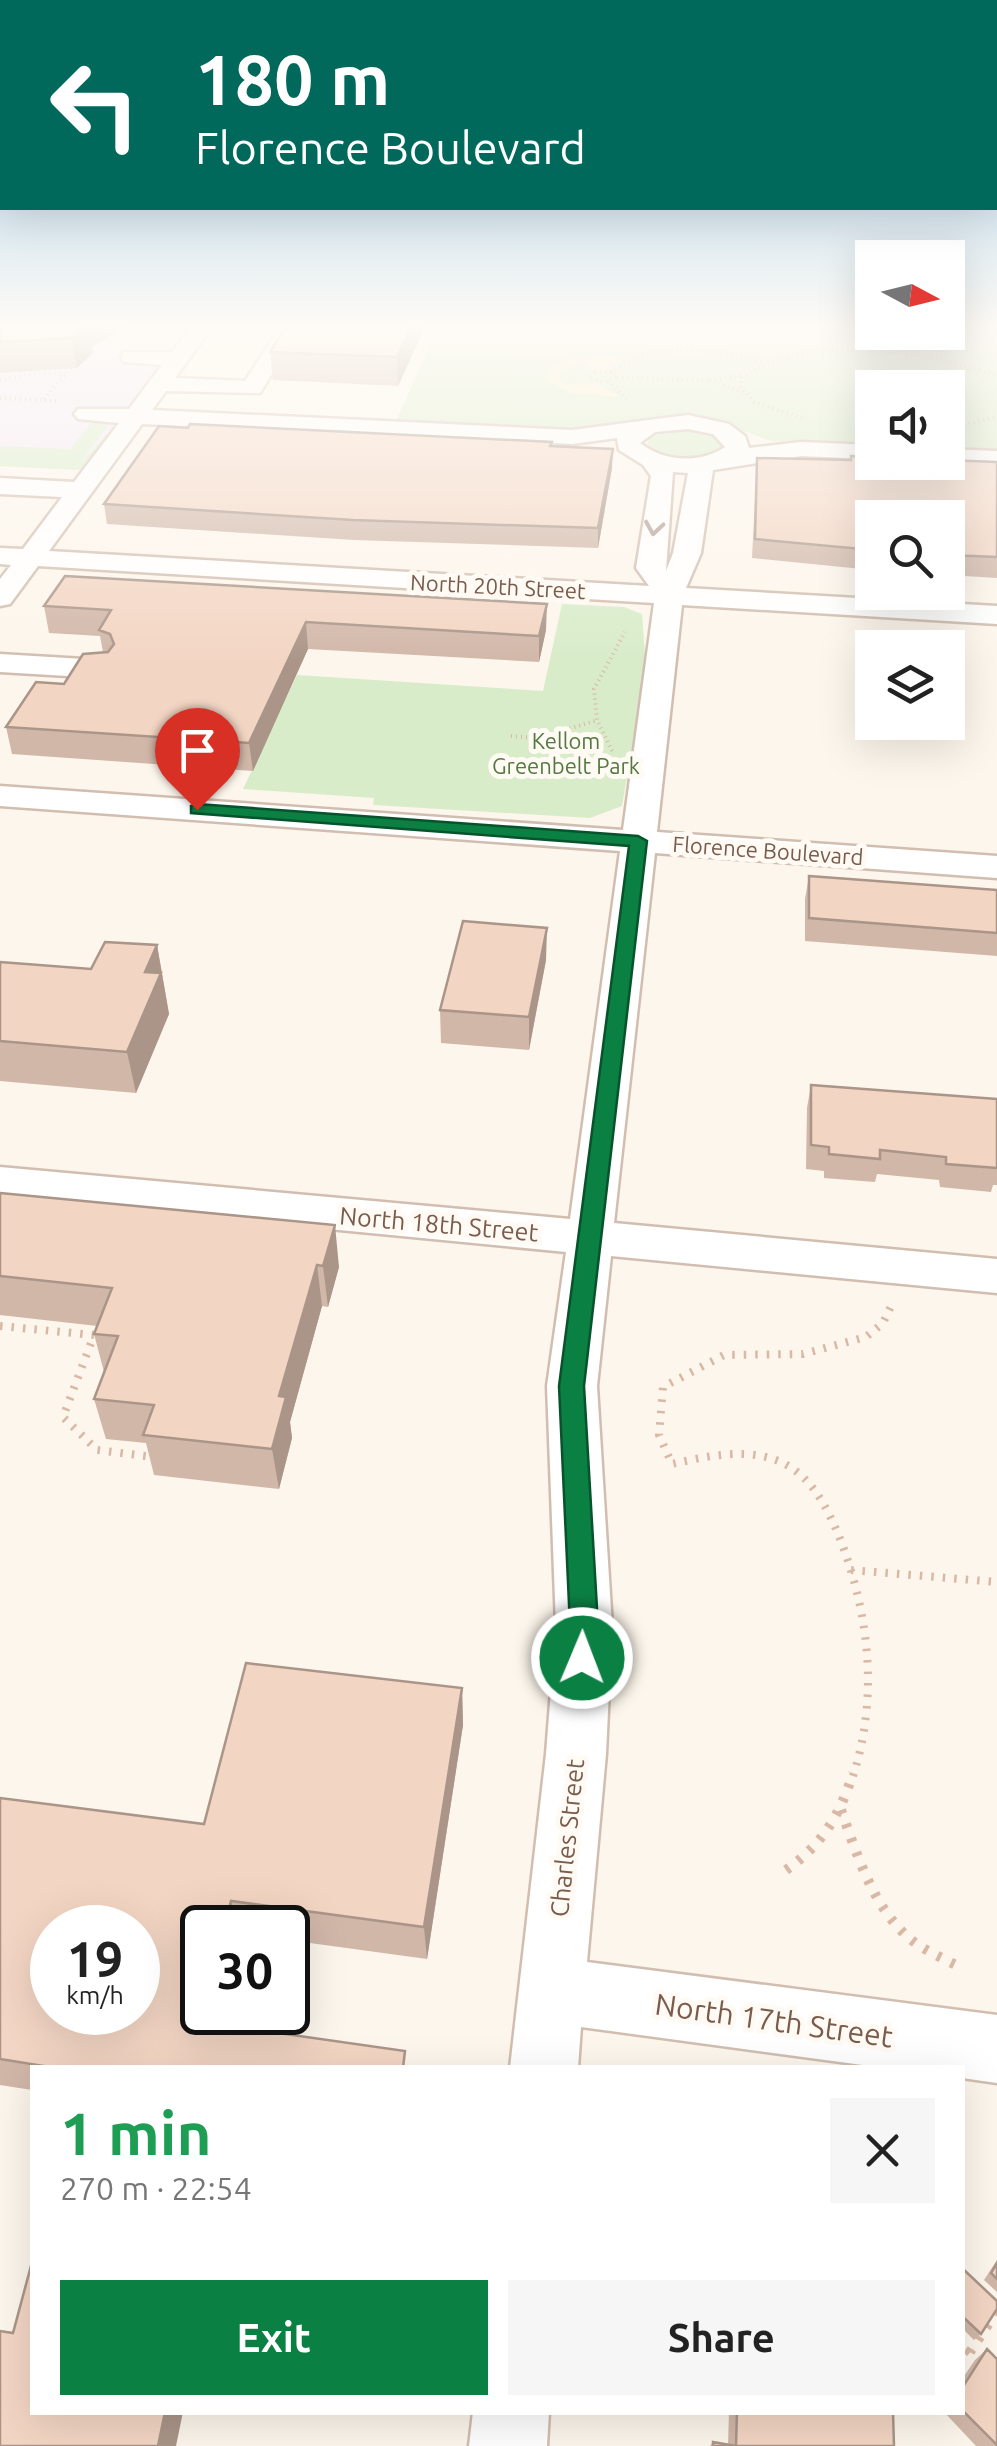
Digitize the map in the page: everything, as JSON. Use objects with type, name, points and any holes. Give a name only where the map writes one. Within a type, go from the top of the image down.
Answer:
[{"type":"street","points":[[0,598],[121,437]]},
{"type":"street","points":[[573,437],[642,455],[714,461],[801,449],[855,451]]},
{"type":"street","points":[[629,437],[628,444],[663,476],[648,606]]},
{"type":"street","points":[[648,606],[687,553],[714,461],[739,446],[731,437]]},
{"type":"street","points":[[752,437],[801,449]]},
{"type":"street","points":[[965,457],[997,458]]},
{"type":"street","points":[[0,486],[82,490]]},
{"type":"street","name":"North 20th Street","points":[[0,556],[648,606],[997,614]]},
{"type":"street","name":"Charles Street","points":[[544,2065],[576,1754],[584,1626],[572,1386],[638,841],[648,606]]},
{"type":"street","points":[[0,663],[101,669]]},
{"type":"street","name":"Florence Boulevard","points":[[0,796],[997,867]]},
{"type":"street","name":"North 18th Street","points":[[0,1182],[997,1276]]},
{"type":"street","name":"North 17th Street","points":[[552,1990],[997,2049]]},
{"type":"street","points":[[508,2446],[511,2415]]},
{"type":"path","points":[[616,758],[596,721],[592,701],[596,684],[648,606]]},
{"type":"path","points":[[511,736],[537,738],[596,721]]},
{"type":"path","points":[[786,1870],[812,1852],[841,1808],[857,1764],[869,1668],[866,1626],[851,1570],[826,1504],[804,1476],[780,1462],[728,1454],[672,1464],[659,1435],[663,1387],[724,1355],[803,1354],[866,1337],[884,1323],[892,1304]]},
{"type":"path","points":[[0,1326],[94,1336],[63,1416],[97,1450],[156,1457]]},
{"type":"path","points":[[851,1570],[997,1582]]},
{"type":"path","points":[[841,1808],[858,1858],[881,1902],[907,1937],[964,1969]]},
{"type":"path","points":[[997,2311],[970,2352],[997,2379]]},
{"type":"shaded area","points":[[0,437],[104,437],[79,470],[0,466]]},
{"type":"green space","points":[[80,437],[99,437],[77,467],[105,437],[80,470],[0,466],[0,446],[70,449]]},
{"type":"green space","points":[[649,437],[717,437],[724,444],[697,458],[665,455],[647,445]]},
{"type":"green space","points":[[760,437],[855,437],[855,446],[771,441]]},
{"type":"green space","points":[[965,437],[997,437],[997,453],[965,451]]},
{"type":"green space","name":"Kellom Greenbelt Park","points":[[562,604],[624,607],[642,614],[646,668],[622,806],[590,818],[373,805],[374,798],[243,789],[297,675],[543,691]]},
{"type":"building","points":[[151,437],[454,437],[613,449],[598,528],[353,520],[104,504]]},
{"type":"building","points":[[855,456],[855,480],[965,480],[965,461],[997,462],[997,557],[965,556],[965,500],[855,500],[855,548],[755,539],[757,458],[851,460]]},
{"type":"building","points":[[65,576],[547,604],[539,636],[306,622],[249,743],[6,727],[36,682],[64,684],[83,654],[108,652],[114,644],[110,634],[99,630],[111,610],[44,606]]},
{"type":"building","points":[[809,876],[997,890],[997,933],[809,918]]},
{"type":"building","points":[[463,921],[547,928],[529,1017],[440,1010]]},
{"type":"building","points":[[105,942],[157,945],[145,972],[161,973],[127,1052],[0,1041],[0,962],[91,969]]},
{"type":"building","points":[[811,1085],[997,1099],[997,1168],[946,1164],[946,1157],[880,1150],[880,1159],[829,1154],[829,1147],[811,1145]]},
{"type":"building","points":[[0,1193],[335,1225],[323,1266],[317,1265],[279,1396],[286,1397],[272,1449],[143,1435],[154,1405],[94,1399],[118,1336],[94,1334],[112,1288],[0,1276]]},
{"type":"building","points":[[246,1663],[462,1688],[424,1927],[310,1912],[310,1905],[231,1901],[230,1905],[180,1905],[180,2035],[292,2035],[405,2051],[403,2065],[37,2065],[0,2059],[0,1798],[204,1824]]},
{"type":"building","points":[[30,2269],[30,2415],[164,2415],[158,2446],[0,2446],[0,2331],[13,2333]]},
{"type":"building","points":[[965,2271],[997,2301],[997,2309],[981,2334],[965,2319]]},
{"type":"building","points":[[987,2349],[997,2359],[997,2445],[965,2413],[965,2383]]},
{"type":"building","points":[[737,2415],[893,2415],[894,2446],[736,2446]]},
{"type":"route","points":[[197,810],[638,841],[572,1386],[584,1626],[582,1658]]}]
